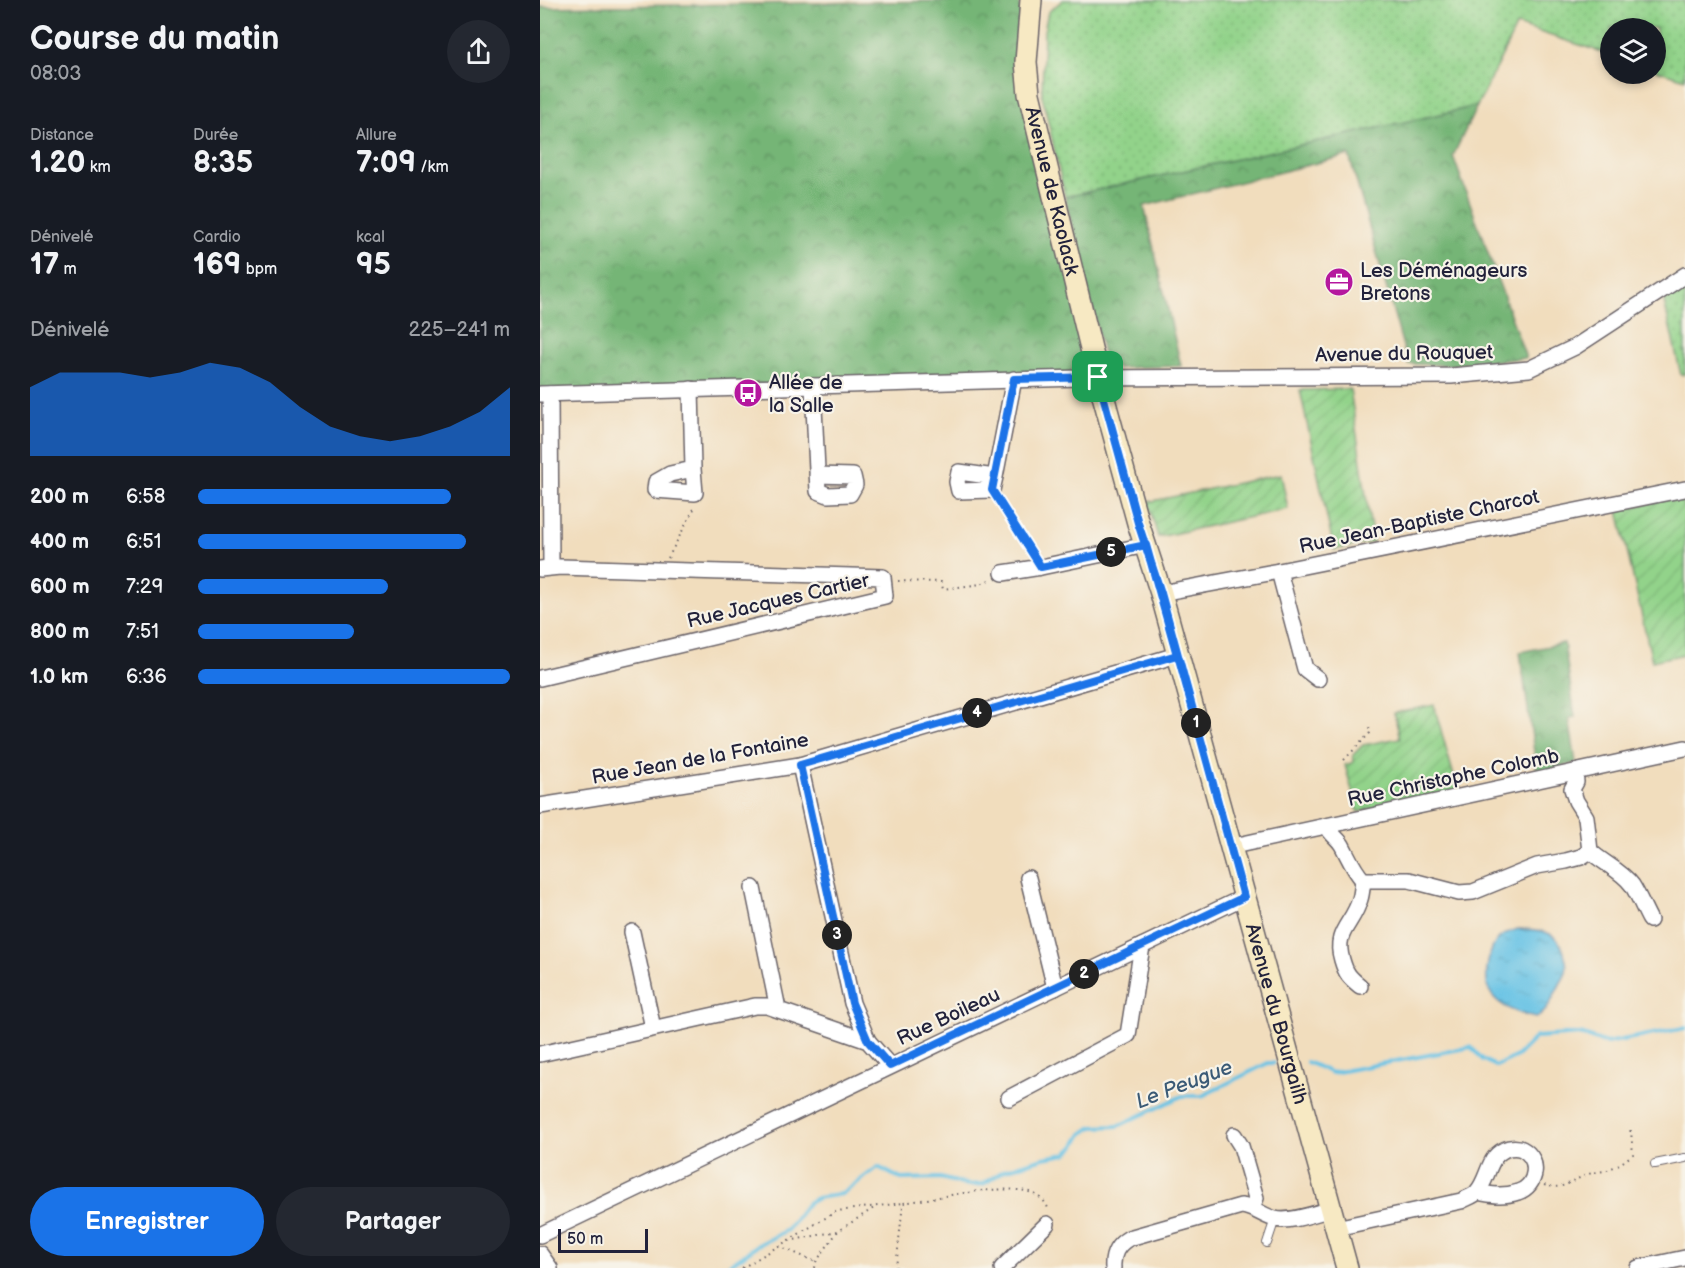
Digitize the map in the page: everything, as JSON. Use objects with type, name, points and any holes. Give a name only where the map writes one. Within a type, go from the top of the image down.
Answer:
[{"type":"main road","name":"Avenue de Kaolack","points":[[1032,0],[1026,62],[1029,94],[1098,377]]},
{"type":"main road","name":"Avenue du Bourgailh","points":[[1098,377],[1138,523],[1161,593],[1229,847],[1347,1268]]},
{"type":"street","name":"Avenue du Rouquet","points":[[545,394],[1098,377],[1451,376],[1529,369],[1575,347],[1685,275]]},
{"type":"street","points":[[993,484],[1014,379]]},
{"type":"street","points":[[813,386],[817,475]]},
{"type":"street","points":[[691,389],[695,493],[656,490],[656,482],[670,474],[693,469]]},
{"type":"street","points":[[545,394],[545,568]]},
{"type":"street","name":"Rue Jean-Baptiste Charcot","points":[[1161,593],[1685,489]]},
{"type":"street","points":[[1003,573],[1146,545]]},
{"type":"street","name":"Rue Jacques Cartier","points":[[540,678],[885,596],[883,577],[545,568]]},
{"type":"street","points":[[1279,571],[1305,669],[1318,679]]},
{"type":"street","points":[[838,576],[844,579],[849,592],[847,599],[839,607]]},
{"type":"street","name":"Rue Jean de la Fontaine","points":[[540,806],[800,765],[1177,655]]},
{"type":"street","name":"Rue Christophe Colomb","points":[[1229,847],[1685,748]]},
{"type":"street","points":[[800,765],[852,1003],[868,1041],[890,1066]]},
{"type":"street","points":[[1575,772],[1576,782],[1572,789],[1586,817],[1590,851],[1621,874],[1631,885],[1650,920]]},
{"type":"street","points":[[1558,776],[1562,785],[1572,789]]},
{"type":"street","points":[[1341,843],[1346,836],[1347,822]]},
{"type":"street","points":[[1327,826],[1336,840],[1341,843],[1350,863],[1363,880],[1360,898],[1354,914],[1341,935],[1338,948],[1346,974],[1360,986]]},
{"type":"street","points":[[1363,880],[1409,880],[1459,892],[1473,892],[1537,866],[1581,857],[1590,851]]},
{"type":"street","points":[[1028,878],[1055,988]]},
{"type":"street","points":[[753,888],[778,1008]]},
{"type":"street","name":"Rue Boileau","points":[[540,1236],[1244,897]]},
{"type":"street","points":[[632,932],[653,1028]]},
{"type":"street","points":[[1009,1098],[1128,1035],[1142,946]]},
{"type":"street","points":[[540,1054],[755,1006],[778,1008],[868,1041]]},
{"type":"street","points":[[1234,1135],[1241,1146],[1256,1198],[1252,1207]]},
{"type":"street","points":[[1113,1268],[1116,1250],[1122,1242],[1129,1238],[1240,1206],[1252,1207],[1275,1219],[1334,1219],[1351,1224],[1461,1201],[1477,1192],[1495,1156],[1513,1147],[1528,1153],[1535,1169],[1528,1187],[1504,1195],[1493,1196],[1477,1192]]},
{"type":"street","points":[[1002,1268],[1047,1224]]},
{"type":"street","points":[[540,1254],[550,1268]]},
{"type":"street","points":[[1638,1268],[1685,1258]]},
{"type":"lane","points":[[1655,1164],[1685,1158]]},
{"type":"lane","points":[[1267,1243],[1275,1219]]},
{"type":"path","points":[[993,484],[1041,567]]},
{"type":"path","points":[[661,572],[696,506],[695,493]]},
{"type":"path","points":[[883,581],[941,582],[943,589],[981,584],[1003,573]]},
{"type":"path","points":[[1344,760],[1370,733],[1369,726]]},
{"type":"path","points":[[1532,1181],[1560,1187],[1590,1174],[1607,1170],[1633,1154],[1630,1131],[1627,1131]]},
{"type":"path","points":[[742,1268],[837,1211],[975,1193],[1004,1190],[1026,1191],[1047,1204],[1050,1213],[1047,1224]]},
{"type":"path","points":[[896,1268],[903,1203]]},
{"type":"path","points":[[815,1268],[816,1262],[838,1232],[876,1206]]},
{"type":"path","points":[[785,1242],[838,1232]]},
{"type":"path","points":[[779,1246],[816,1262]]},
{"type":"green space","points":[[1019,0],[1026,62],[1098,377],[540,394],[540,7]]},
{"type":"green space","points":[[1063,0],[1685,0],[1685,79],[1666,73],[1666,18],[1600,18],[1600,51],[1517,25],[1477,106],[1065,197],[1042,95],[1044,31],[1048,12]]},
{"type":"green space","points":[[1477,106],[1453,156],[1526,358],[1451,365],[1408,364],[1349,155],[1144,206],[1181,366],[1117,368],[1104,357],[1065,197]]},
{"type":"green space","points":[[1685,287],[1685,374],[1681,375],[1664,301]]},
{"type":"green space","points":[[1350,389],[1373,542],[1334,550],[1300,390]]},
{"type":"green space","points":[[1281,474],[1288,509],[1158,537],[1148,502]]},
{"type":"green space","points":[[1681,496],[1685,514],[1685,654],[1652,661],[1618,510]]},
{"type":"green space","points":[[1564,643],[1575,717],[1569,718],[1576,763],[1537,773],[1520,652]]},
{"type":"green space","points":[[1434,705],[1458,791],[1358,812],[1345,765],[1354,762],[1353,755],[1363,745],[1400,738],[1394,713]]},
{"type":"water","points":[[1518,929],[1548,933],[1559,942],[1566,959],[1564,977],[1547,1009],[1536,1018],[1516,1012],[1497,1001],[1487,984],[1487,969],[1493,947],[1500,937]]},
{"type":"waterway","name":"Le Peugue","points":[[1307,1062],[1332,1073],[1471,1047],[1483,1060],[1496,1066],[1517,1056],[1536,1037],[1580,1034],[1606,1043],[1685,1028]]},
{"type":"waterway","name":"Le Peugue","points":[[725,1268],[758,1245],[787,1230],[808,1203],[817,1198],[842,1194],[878,1167],[901,1179],[940,1178],[969,1185],[983,1184],[1005,1170],[1043,1158],[1066,1154],[1074,1147],[1082,1134],[1092,1127],[1118,1126],[1182,1096],[1202,1096],[1268,1063],[1274,1063]]},
{"type":"place","name":"Les Déménageurs Bretons","points":[[1339,282]]},
{"type":"place","name":"Allée de la Salle","points":[[748,393]]},
{"type":"route","points":[[1098,377],[1014,379],[992,490],[1041,567],[1146,545],[1177,655],[800,765],[852,1003],[868,1041],[890,1066],[1244,897],[1161,593],[1146,545],[1138,523],[1098,377]]}]
